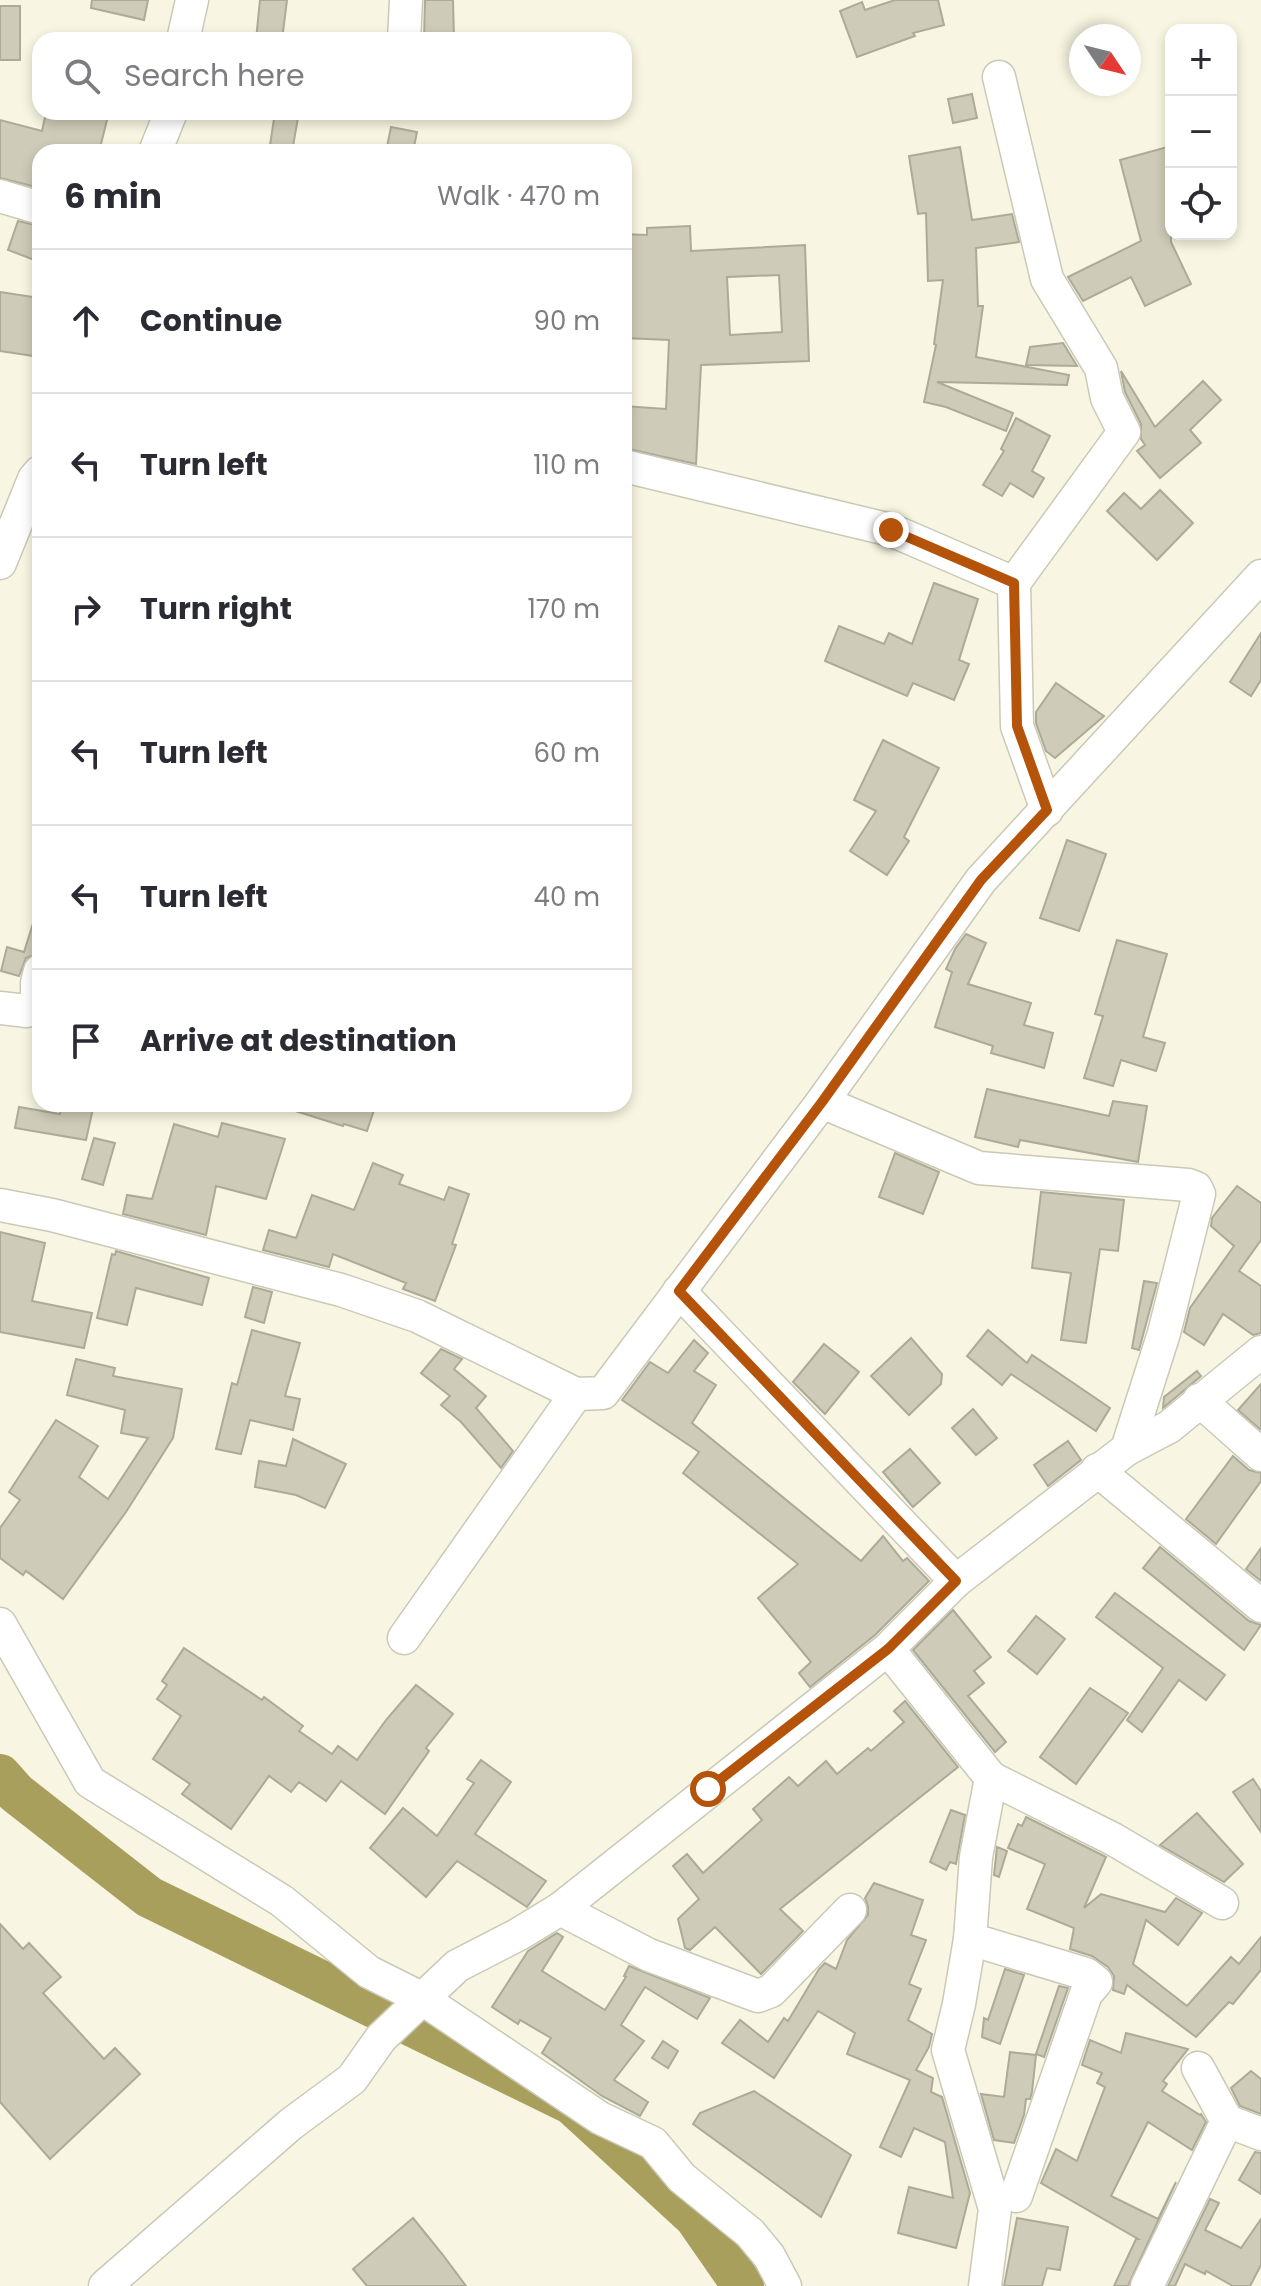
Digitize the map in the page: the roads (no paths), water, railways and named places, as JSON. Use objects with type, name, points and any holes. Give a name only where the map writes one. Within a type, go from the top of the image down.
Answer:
[{"type":"street","points":[[192,0],[192,32]]},
{"type":"street","points":[[404,32],[406,0]]},
{"type":"street","points":[[999,77],[1047,279],[1101,368],[1107,398],[1124,432],[1014,583],[1017,726],[1047,810]]},
{"type":"street","points":[[158,144],[168,120]]},
{"type":"street","points":[[0,196],[32,206]]},
{"type":"street","points":[[632,468],[891,530],[1014,583]]},
{"type":"street","points":[[0,563],[32,484]]},
{"type":"street","points":[[0,1205],[52,1215],[341,1290],[417,1316],[576,1394],[603,1393],[822,1102],[981,880],[1261,576]]},
{"type":"street","points":[[0,1008],[32,1009]]},
{"type":"street","points":[[822,1102],[979,1168],[1196,1188],[1199,1194],[1164,1333],[1127,1449]]},
{"type":"street","points":[[679,1291],[956,1581]]},
{"type":"street","points":[[105,2286],[291,2124],[352,2079],[381,2038],[457,1966],[560,1909],[888,1649],[956,1581],[1097,1470],[1127,1449],[1169,1427],[1261,1352]]},
{"type":"street","points":[[404,1638],[576,1394]]},
{"type":"street","points":[[1199,1400],[1261,1455]]},
{"type":"street","points":[[1097,1470],[1261,1606]]},
{"type":"street","points":[[0,1624],[90,1782],[282,1901],[369,1972],[421,1998],[600,2118],[653,2143],[682,2178],[750,2233],[769,2256],[785,2286]]},
{"type":"street","points":[[888,1649],[991,1778],[1113,1839],[1222,1903]]},
{"type":"street","points":[[985,2286],[995,2209],[948,2050],[970,1939],[976,1857],[991,1778]]},
{"type":"street","points":[[560,1909],[649,1955],[758,1996],[771,1991],[850,1910]]},
{"type":"street","points":[[970,1939],[1086,1974],[1096,1982],[1086,1994],[1016,2196]]},
{"type":"street","points":[[1198,2068],[1227,2121],[1261,2134]]},
{"type":"street","points":[[1147,2286],[1227,2121]]},
{"type":"waterway","points":[[0,1775],[16,1793],[149,1897],[572,2104],[695,2217],[743,2286]]}]
